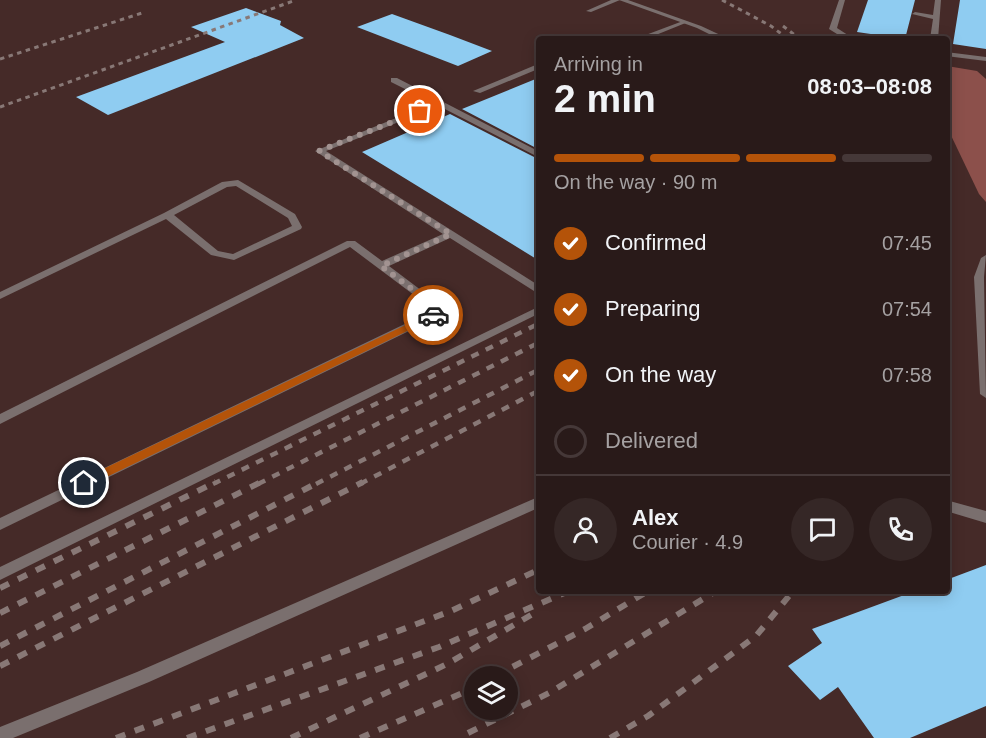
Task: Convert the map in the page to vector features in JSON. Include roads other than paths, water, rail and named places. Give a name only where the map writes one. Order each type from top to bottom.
[{"type":"street","points":[[589,0],[604,5]]},
{"type":"street","points":[[589,12],[617,0]]},
{"type":"street","points":[[622,0],[718,36]]},
{"type":"street","points":[[842,0],[833,29],[845,36]]},
{"type":"street","points":[[934,36],[938,0]]},
{"type":"street","points":[[915,14],[936,17]]},
{"type":"street","points":[[647,36],[685,22]]},
{"type":"street","points":[[950,54],[986,59]]},
{"type":"street","points":[[477,91],[536,67]]},
{"type":"street","points":[[394,80],[536,153]]},
{"type":"street","points":[[440,104],[319,151],[536,288]]},
{"type":"street","points":[[0,296],[225,184],[238,183],[292,216],[297,227],[234,257],[215,253],[166,215]]},
{"type":"street","points":[[381,266],[451,234]]},
{"type":"street","points":[[0,419],[351,243],[442,311],[0,524]]},
{"type":"street","points":[[986,258],[979,277],[986,394]]},
{"type":"street","points":[[0,574],[536,311]]},
{"type":"street","points":[[0,735],[154,672],[536,503]]},
{"type":"street","points":[[950,506],[986,517]]},
{"type":"railway","points":[[0,107],[296,0]]},
{"type":"railway","points":[[722,0],[771,26],[784,36]]},
{"type":"railway","points":[[0,59],[142,13]]},
{"type":"railway","points":[[783,26],[796,36]]},
{"type":"railway","points":[[213,484],[536,325]]},
{"type":"railway","points":[[258,484],[536,344]]},
{"type":"railway","points":[[316,484],[536,371]]},
{"type":"railway","points":[[360,484],[536,392]]},
{"type":"railway","points":[[0,588],[216,482]]},
{"type":"railway","points":[[0,613],[261,482]]},
{"type":"railway","points":[[0,646],[319,482]]},
{"type":"railway","points":[[0,666],[363,482]]},
{"type":"railway","points":[[116,738],[451,611],[536,571]]},
{"type":"railway","points":[[187,738],[439,647],[562,594]]},
{"type":"railway","points":[[514,666],[585,629],[643,594]]},
{"type":"railway","points":[[468,733],[549,693],[711,594]]},
{"type":"railway","points":[[610,738],[648,716],[756,636],[791,594]]},
{"type":"railway","points":[[291,738],[447,664],[531,615]]},
{"type":"railway","points":[[360,738],[464,692]]}]
